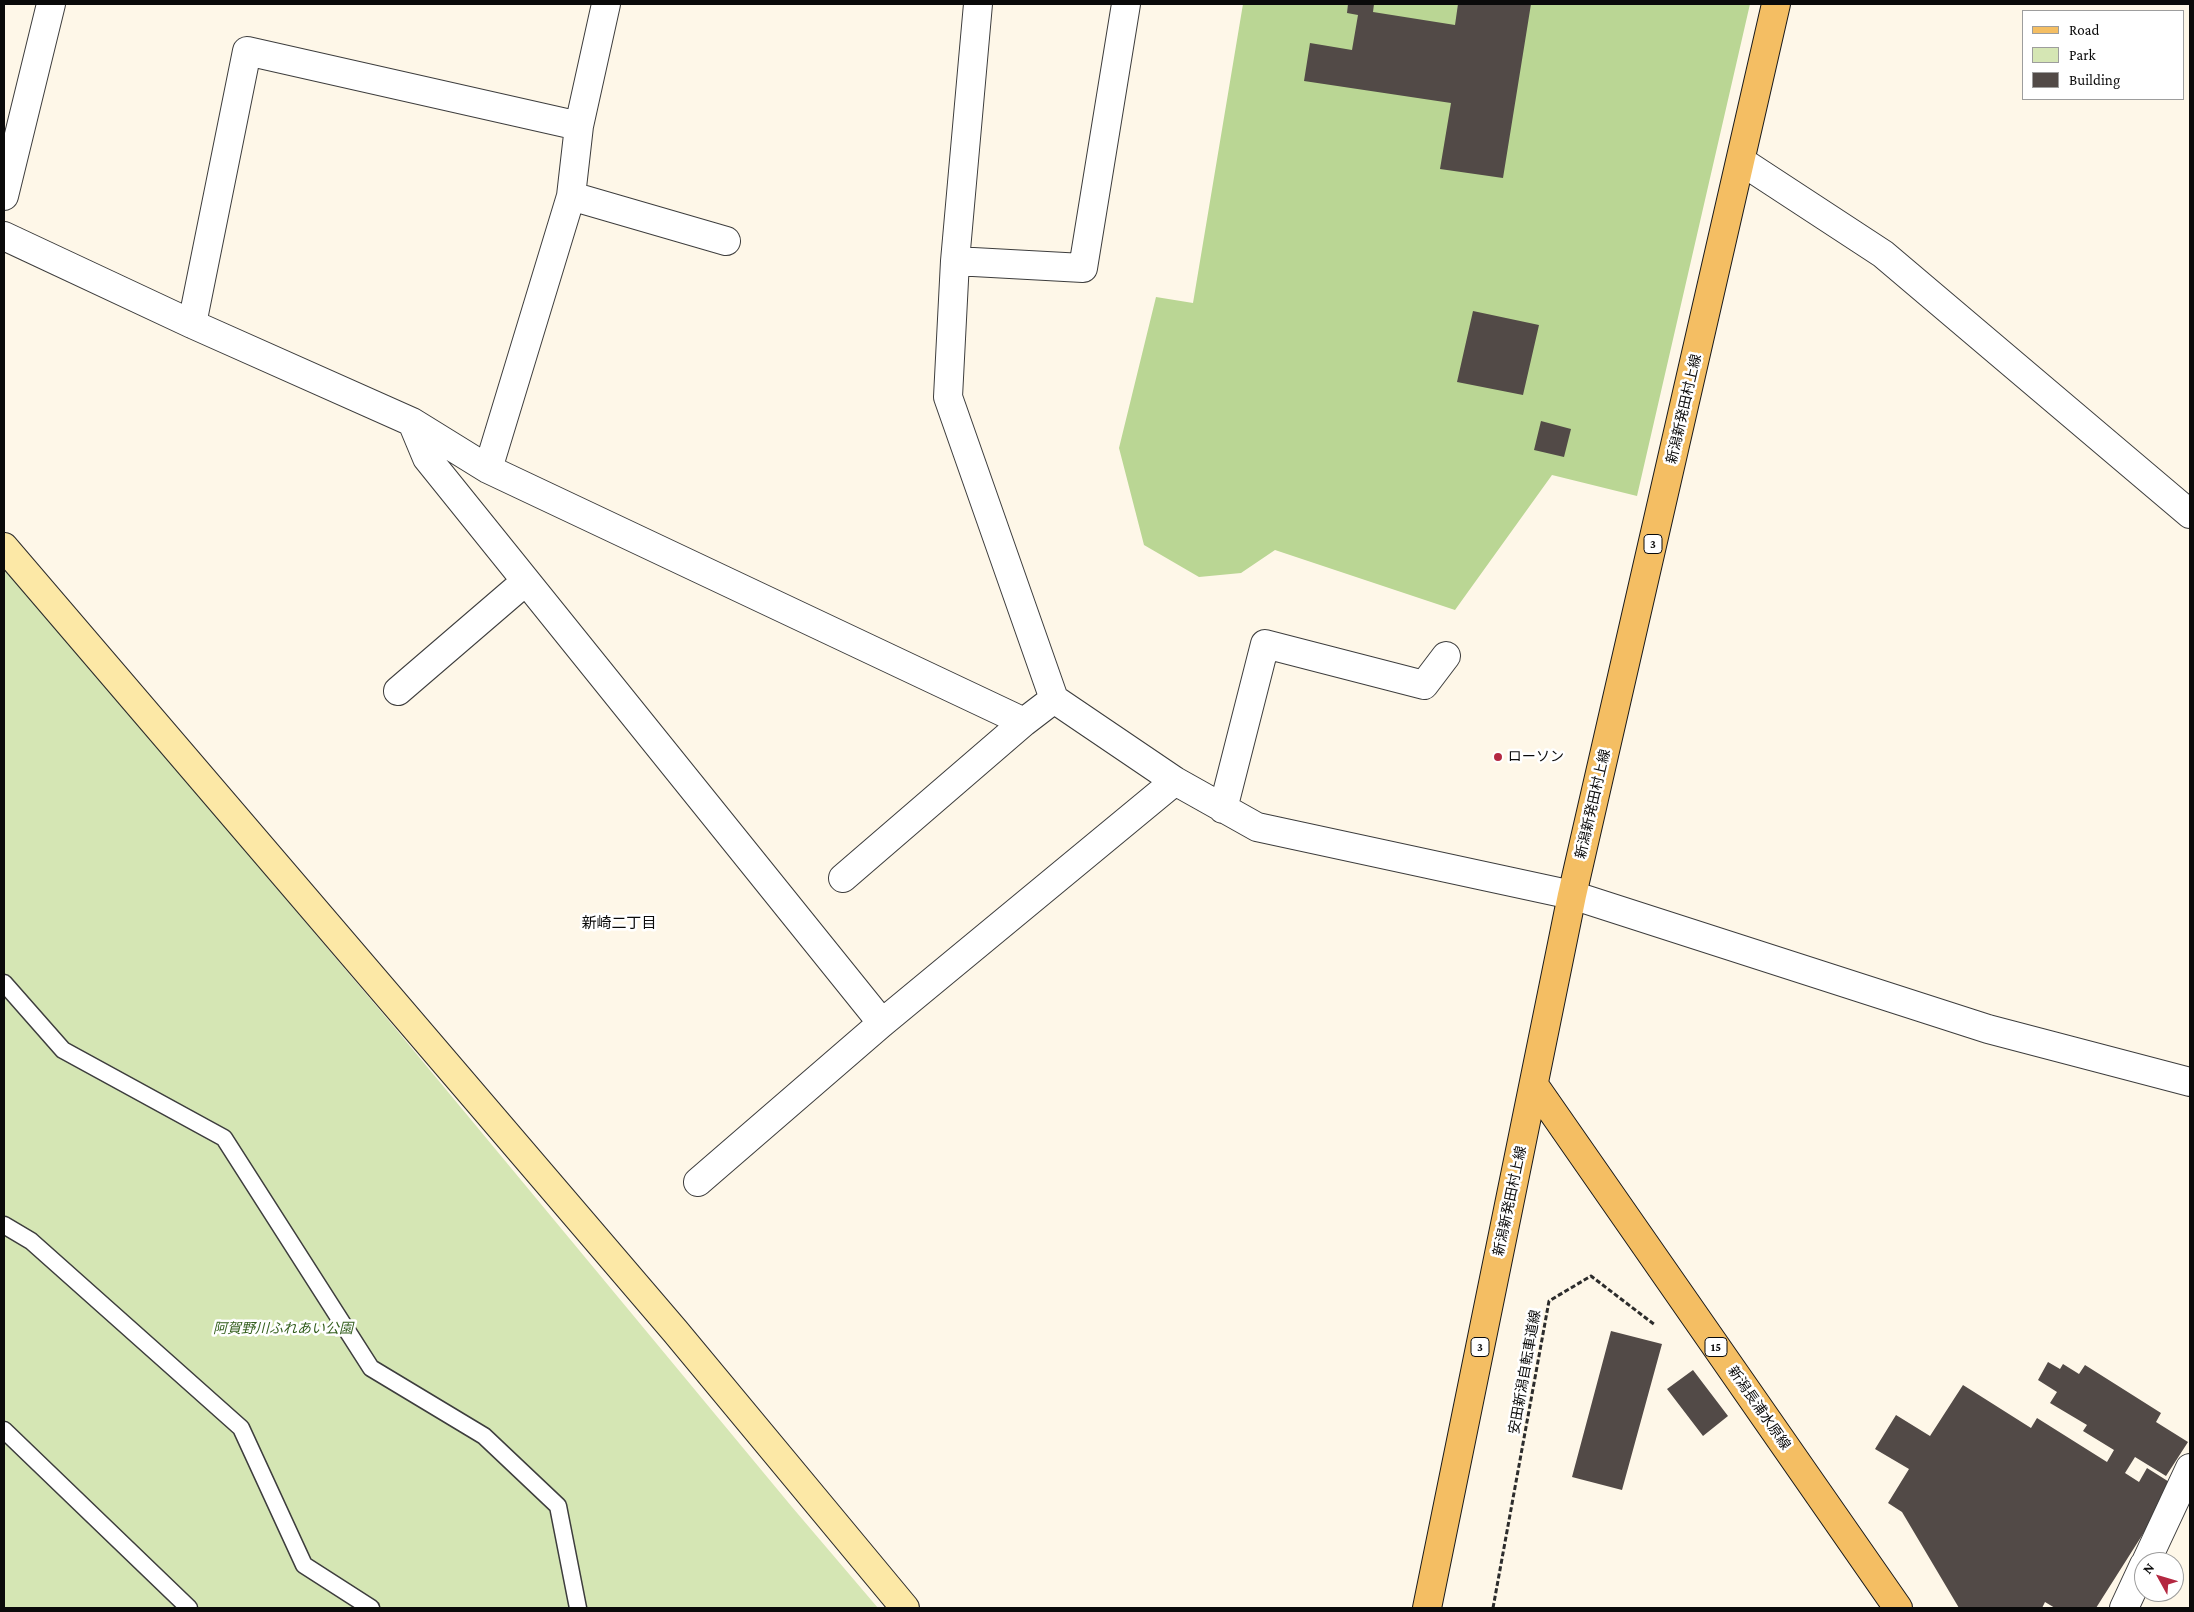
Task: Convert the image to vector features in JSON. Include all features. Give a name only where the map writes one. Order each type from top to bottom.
[{"type":"main road","name":"新潟新発田村上線","points":[[1427,1608],[1572,895],[1776,4]]},
{"type":"main road","name":"新潟長浦水原線","points":[[1534,1085],[1898,1608]]},
{"type":"street","points":[[4,196],[51,4]]},
{"type":"street","points":[[488,469],[571,196],[579,126],[606,4]]},
{"type":"street","points":[[978,4],[955,261],[948,397],[1054,699],[1175,781],[1257,827],[1572,895],[1988,1029],[2190,1082]]},
{"type":"street","points":[[955,261],[1083,268],[1126,4]]},
{"type":"street","points":[[192,324],[247,52],[579,126]]},
{"type":"street","points":[[1741,161],[1883,254],[2190,514]]},
{"type":"street","points":[[571,196],[726,240]]},
{"type":"street","points":[[4,236],[192,324],[412,422],[488,469],[1024,722]]},
{"type":"street","points":[[412,422],[427,458],[882,1023]]},
{"type":"street","points":[[4,546],[669,1324],[905,1608]]},
{"type":"street","points":[[398,691],[526,581]]},
{"type":"street","points":[[1222,809],[1265,644],[1424,685],[1446,656]]},
{"type":"street","points":[[843,878],[1024,722],[1054,699]]},
{"type":"street","points":[[698,1182],[882,1023],[1175,781]]},
{"type":"street","points":[[2151,1552],[2190,1468]]},
{"type":"street","points":[[2124,1608],[2134,1587]]},
{"type":"lane","points":[[4,983],[63,1050],[224,1138],[371,1368],[484,1436],[558,1506],[578,1608]]},
{"type":"lane","points":[[4,1225],[31,1241],[241,1428],[304,1565],[370,1608]]},
{"type":"lane","points":[[4,1430],[189,1608]]},
{"type":"path","name":"安田新潟自転車道線","points":[[1492,1608],[1550,1301],[1591,1276],[1661,1330]]},
{"type":"green space","points":[[1243,4],[1750,4],[1637,496],[1552,475],[1455,610],[1275,550],[1241,573],[1199,577],[1144,545],[1119,448],[1156,297],[1193,303]]},
{"type":"green space","name":"阿賀野川ふれあい公園","points":[[4,566],[395,1028],[878,1608],[4,1608]]},
{"type":"building","points":[[1348,4],[1374,4],[1373,12],[1455,25],[1458,4],[1531,4],[1503,178],[1440,169],[1451,103],[1304,81],[1310,43],[1352,50],[1358,15],[1347,13]]},
{"type":"building","points":[[1473,311],[1539,325],[1523,395],[1457,382]]},
{"type":"building","points":[[1541,421],[1571,429],[1564,457],[1534,450]]},
{"type":"building","points":[[1611,1331],[1662,1344],[1622,1490],[1572,1477]]},
{"type":"building","points":[[2048,1362],[2060,1369],[2063,1364],[2079,1374],[2085,1365],[2161,1413],[2156,1422],[2188,1442],[2166,1476],[2135,1457],[2125,1473],[2139,1482],[2147,1468],[2174,1485],[2096,1608],[2055,1608],[2045,1602],[2042,1608],[1959,1608],[1902,1512],[1888,1503],[1909,1469],[1875,1449],[1896,1415],[1930,1436],[1963,1385],[2031,1428],[2037,1418],[2107,1462],[2114,1450],[2083,1431],[2087,1425],[2050,1403],[2057,1392],[2038,1380]]},
{"type":"building","points":[[1693,1370],[1728,1416],[1703,1436],[1667,1389]]},
{"type":"place","name":"ローソン","points":[[1498,757]]},
{"type":"district","name":"新崎二丁目","points":[[619,923]]}]
